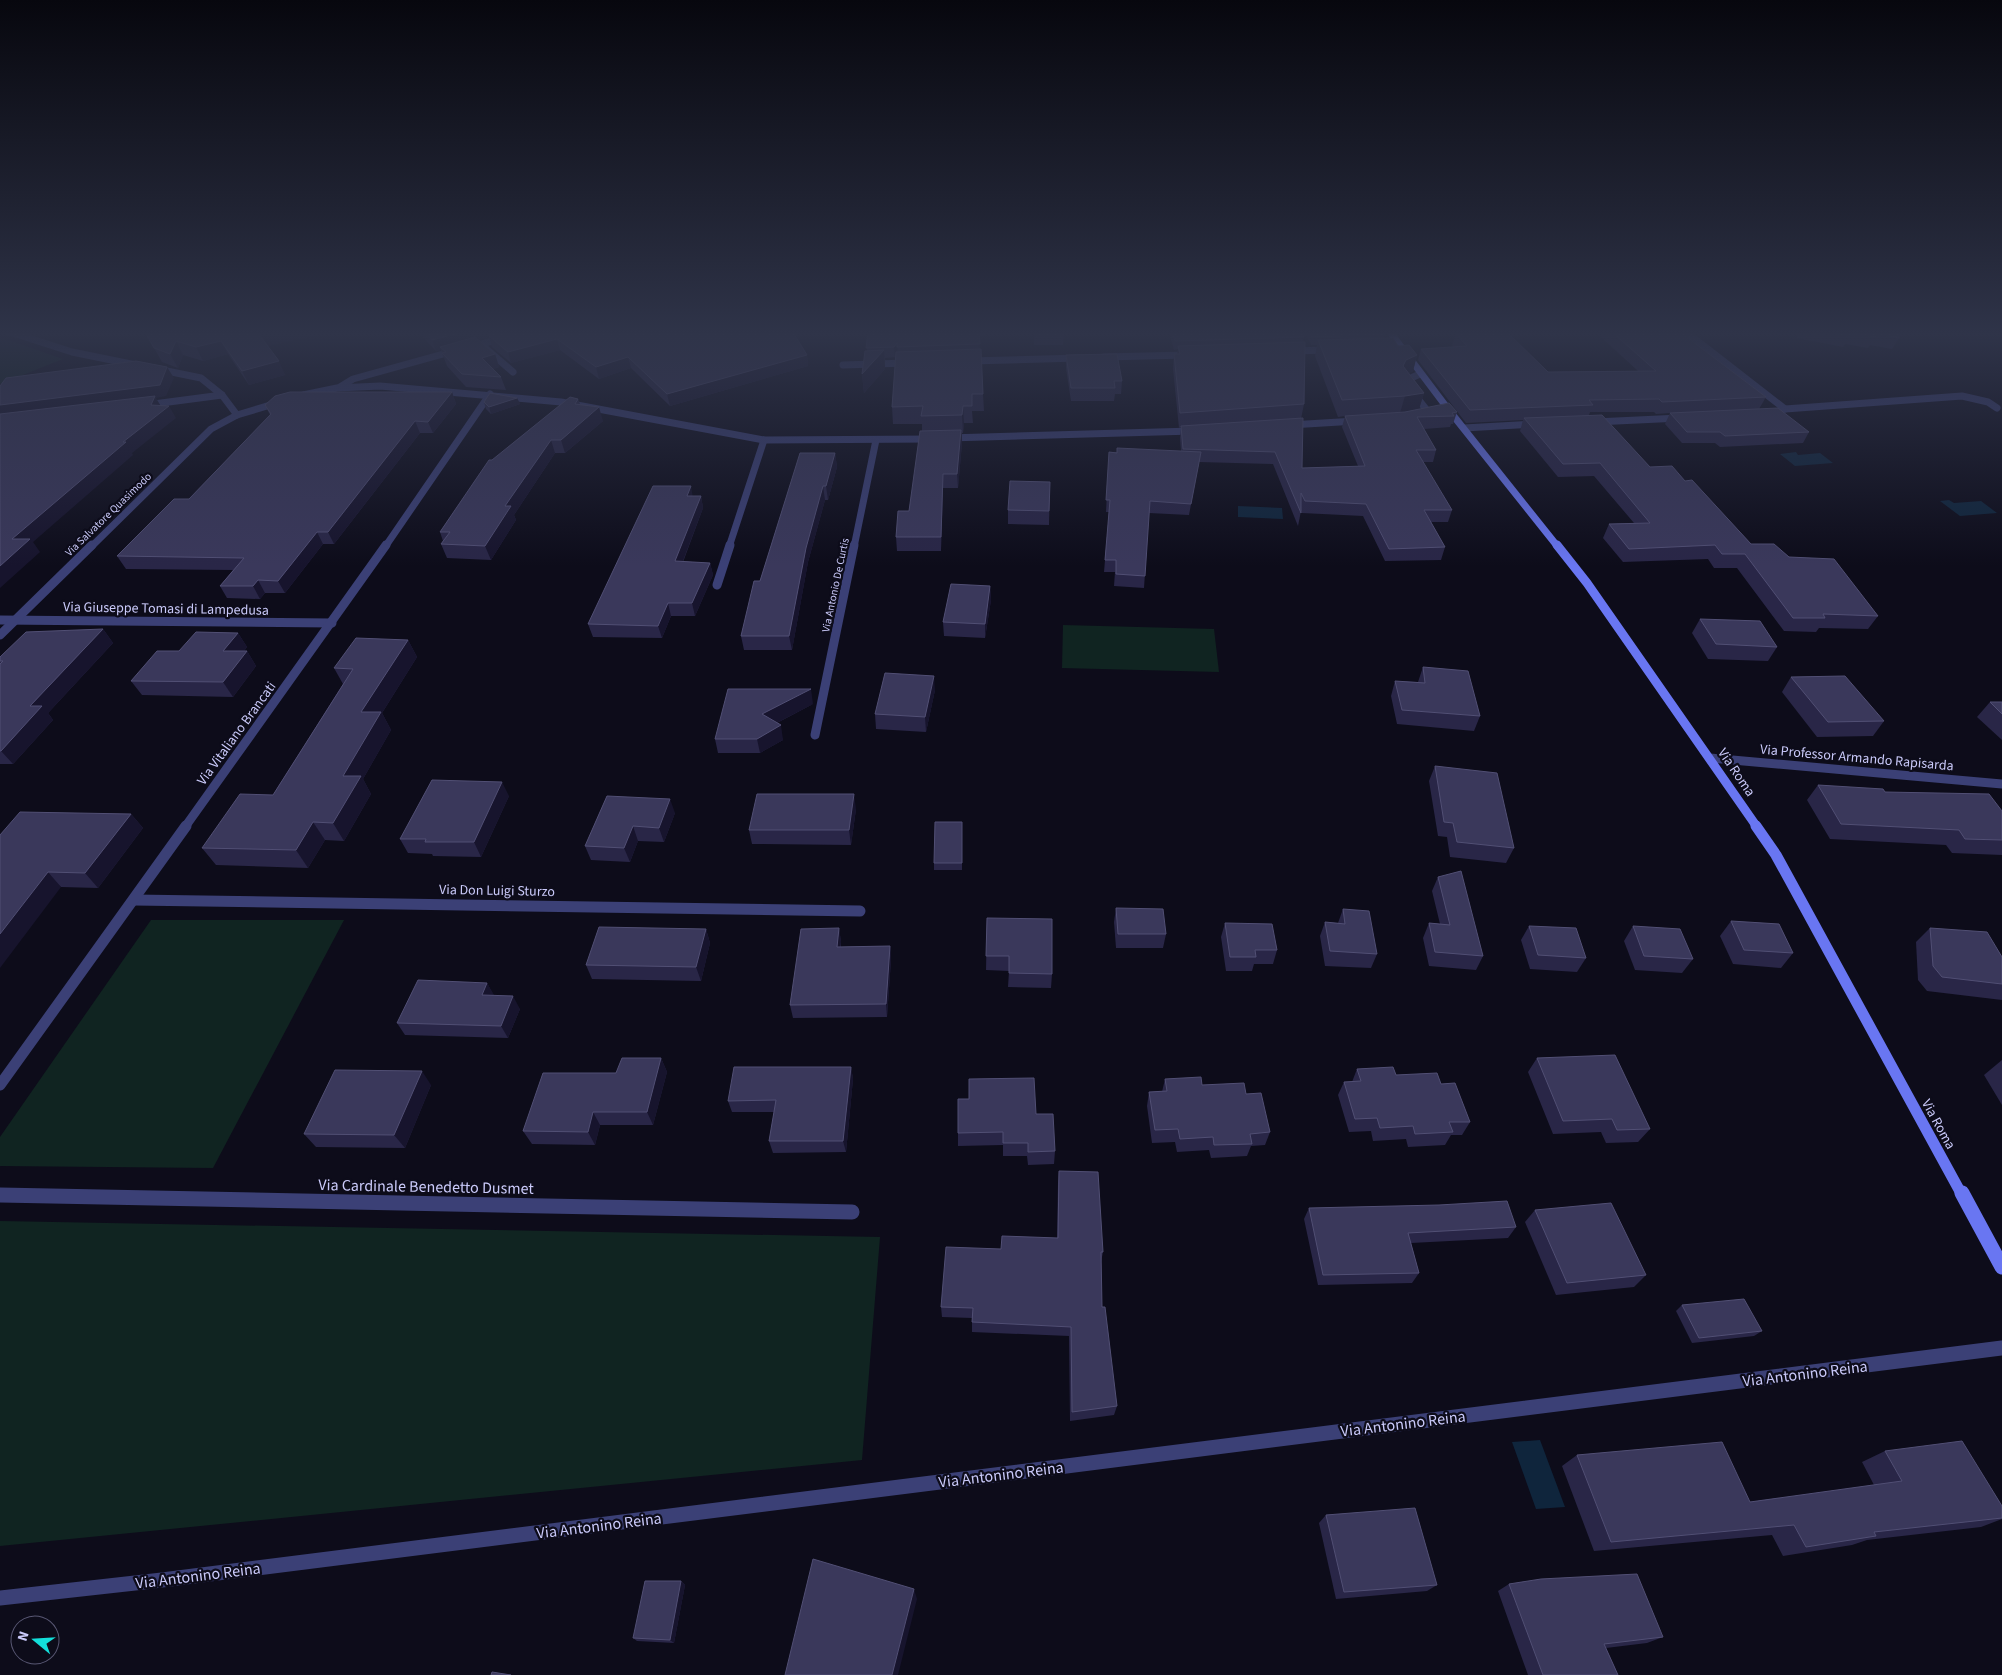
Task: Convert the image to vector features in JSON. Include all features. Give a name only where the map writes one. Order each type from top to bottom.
[{"type":"main road","name":"Via Roma","points":[[1438,411],[1464,428],[1575,567],[1776,855],[2002,1267]]},
{"type":"street","points":[[233,410],[237,415]]},
{"type":"street","name":"Via Salvatore Quasimodo","points":[[0,635],[211,429],[237,415],[253,410]]},
{"type":"street","name":"Via Vitaliano Brancati","points":[[0,1085],[332,623],[479,410]]},
{"type":"street","points":[[605,410],[764,440],[876,440],[1206,431]]},
{"type":"street","points":[[1763,414],[1773,414],[1782,410]]},
{"type":"street","points":[[1419,415],[1438,411]]},
{"type":"street","points":[[1584,422],[1683,418]]},
{"type":"street","points":[[1284,426],[1362,420]]},
{"type":"street","points":[[1464,428],[1544,424]]},
{"type":"street","points":[[717,585],[764,440]]},
{"type":"street","name":"Via Antonio De Curtis","points":[[815,734],[876,440]]},
{"type":"street","name":"Via Giuseppe Tomasi di Lampedusa","points":[[0,620],[332,623]]},
{"type":"street","name":"Via Professor Armando Rapisarda","points":[[1710,758],[2002,784]]},
{"type":"street","name":"Via Don Luigi Sturzo","points":[[134,900],[860,911]]},
{"type":"street","name":"Via Cardinale Benedetto Dusmet","points":[[0,1196],[852,1212]]},
{"type":"street","name":"Via Antonino Reina","points":[[0,1598],[162,1580],[2002,1348]]},
{"type":"green space","points":[[1063,625],[1214,629],[1219,672],[1062,668]]},
{"type":"green space","points":[[151,920],[344,920],[213,1168],[0,1166],[0,1137]]},
{"type":"green space","points":[[0,1221],[880,1237],[862,1460],[0,1546]]},
{"type":"water","points":[[1796,452],[1798,455],[1820,453],[1833,463],[1795,466],[1780,454]]},
{"type":"water","points":[[1949,500],[1954,503],[1981,501],[1997,513],[1960,516],[1940,501]]},
{"type":"water","points":[[1238,506],[1282,508],[1283,519],[1238,517]]},
{"type":"water","points":[[1540,1440],[1565,1507],[1536,1509],[1512,1442]]},
{"type":"building","points":[[33,410],[164,410],[123,442],[126,442],[12,539],[30,539],[0,566],[0,414]]},
{"type":"building","points":[[268,410],[437,410],[428,422],[415,421],[328,532],[317,532],[278,581],[258,580],[253,586],[220,586],[244,558],[117,556],[174,499],[189,499],[271,414]]},
{"type":"building","points":[[554,410],[595,410],[561,440],[551,440],[505,506],[511,506],[485,546],[441,544],[450,532],[440,532],[489,460],[492,460]]},
{"type":"building","points":[[922,410],[963,410],[962,415],[921,416]]},
{"type":"building","points":[[1180,410],[1219,410],[1180,413]]},
{"type":"building","points":[[1414,410],[1455,410],[1457,412],[1452,413],[1454,416],[1417,417],[1436,450],[1416,450],[1452,510],[1424,510],[1445,547],[1389,549],[1366,504],[1305,501],[1301,493],[1301,513],[1275,452],[1183,449],[1181,426],[1303,418],[1302,468],[1365,466],[1345,416]]},
{"type":"building","points":[[1781,410],[1809,432],[1725,436],[1720,432],[1687,432],[1670,413]]},
{"type":"building","points":[[1602,415],[1650,467],[1672,466],[1685,481],[1692,480],[1751,544],[1774,544],[1789,557],[1834,559],[1878,616],[1823,614],[1825,618],[1793,618],[1745,554],[1722,554],[1715,545],[1629,549],[1609,524],[1650,523],[1600,463],[1563,464],[1524,418]]},
{"type":"building","points":[[961,430],[957,474],[943,474],[941,537],[896,537],[898,511],[909,511],[920,431]]},
{"type":"building","points":[[1117,448],[1201,452],[1191,504],[1150,501],[1145,576],[1116,574],[1116,560],[1105,560],[1110,500],[1106,500],[1109,452],[1117,453]]},
{"type":"building","points":[[800,453],[835,453],[826,486],[823,486],[806,548],[789,636],[741,636],[754,581],[760,581]]},
{"type":"building","points":[[1010,481],[1050,482],[1049,511],[1008,510]]},
{"type":"building","points":[[653,486],[691,486],[687,496],[701,496],[675,561],[710,563],[692,603],[668,603],[658,626],[588,624]]},
{"type":"building","points":[[951,584],[990,586],[985,624],[943,622]]},
{"type":"building","points":[[1700,619],[1760,621],[1777,647],[1716,644]]},
{"type":"building","points":[[103,629],[30,706],[42,706],[0,751],[0,664],[3,661],[0,661],[0,657],[26,632]]},
{"type":"building","points":[[196,632],[238,633],[223,651],[247,651],[223,682],[131,681],[157,651],[179,651]]},
{"type":"building","points":[[356,638],[408,640],[361,712],[381,712],[343,776],[361,776],[333,823],[313,822],[296,850],[202,848],[240,794],[273,795],[353,669],[334,668]]},
{"type":"building","points":[[1423,667],[1468,671],[1480,716],[1402,710],[1395,681],[1425,683]]},
{"type":"building","points":[[885,673],[934,676],[925,717],[875,714]]},
{"type":"building","points":[[1845,676],[1884,721],[1828,722],[1791,677]]},
{"type":"building","points":[[728,689],[811,689],[762,714],[781,725],[757,739],[715,739]]},
{"type":"building","points":[[1990,702],[2002,702],[2002,714]]},
{"type":"building","points":[[1435,766],[1497,773],[1514,848],[1457,842],[1453,823],[1444,822]]},
{"type":"building","points":[[432,780],[502,782],[474,842],[425,842],[426,839],[400,839]]},
{"type":"building","points":[[1818,785],[1883,789],[1885,792],[1989,794],[2002,811],[2002,840],[1965,839],[1959,830],[1841,824]]},
{"type":"building","points":[[757,794],[854,794],[849,830],[749,830]]},
{"type":"building","points":[[607,796],[670,799],[659,828],[633,826],[624,848],[585,846]]},
{"type":"building","points":[[20,812],[131,814],[85,873],[48,872],[0,934],[0,835]]},
{"type":"building","points":[[935,822],[962,822],[962,863],[934,863]]},
{"type":"building","points":[[1461,871],[1483,956],[1435,952],[1429,923],[1450,925],[1438,877]]},
{"type":"building","points":[[1116,908],[1163,909],[1166,934],[1118,934]]},
{"type":"building","points":[[1343,909],[1369,911],[1377,954],[1330,951],[1325,922],[1345,924]]},
{"type":"building","points":[[987,918],[1052,919],[1052,974],[1009,973],[1009,956],[986,956]]},
{"type":"building","points":[[1731,921],[1779,924],[1793,953],[1744,950]]},
{"type":"building","points":[[1225,923],[1272,924],[1277,950],[1255,950],[1256,957],[1230,957]]},
{"type":"building","points":[[1529,926],[1576,928],[1586,958],[1538,955]]},
{"type":"building","points":[[1633,926],[1680,929],[1693,959],[1644,956]]},
{"type":"building","points":[[599,927],[706,929],[696,967],[586,965]]},
{"type":"building","points":[[839,928],[837,947],[890,946],[886,1004],[790,1005],[801,929]]},
{"type":"building","points":[[1930,928],[1987,932],[2002,957],[2002,984],[1942,977],[1933,966]]},
{"type":"building","points":[[418,980],[487,983],[482,995],[513,996],[501,1026],[397,1023]]},
{"type":"building","points":[[1615,1055],[1650,1129],[1617,1130],[1612,1119],[1563,1121],[1537,1058]]},
{"type":"building","points":[[622,1058],[661,1058],[647,1112],[593,1112],[588,1132],[523,1131],[543,1073],[616,1073]]},
{"type":"building","points":[[734,1067],[851,1067],[843,1141],[769,1141],[776,1100],[728,1101]]},
{"type":"building","points":[[1393,1067],[1396,1075],[1437,1073],[1441,1084],[1455,1083],[1470,1122],[1449,1122],[1453,1132],[1415,1134],[1413,1126],[1380,1128],[1377,1118],[1355,1119],[1344,1082],[1361,1081],[1357,1069]]},
{"type":"building","points":[[335,1070],[422,1071],[394,1135],[304,1134]]},
{"type":"building","points":[[1201,1077],[1202,1085],[1244,1083],[1246,1094],[1261,1093],[1270,1132],[1250,1134],[1252,1144],[1214,1145],[1213,1137],[1180,1139],[1178,1129],[1155,1130],[1149,1092],[1167,1091],[1165,1079]]},
{"type":"building","points":[[1034,1078],[1036,1114],[1053,1114],[1055,1151],[1028,1152],[1028,1143],[1003,1143],[1003,1132],[958,1133],[958,1099],[969,1099],[969,1079]]},
{"type":"building","points":[[1059,1171],[1098,1172],[1103,1252],[1101,1252],[1102,1307],[1105,1307],[1117,1406],[1072,1412],[1071,1327],[972,1322],[973,1308],[941,1307],[946,1247],[1001,1249],[1002,1236],[1058,1238]]},
{"type":"building","points":[[1507,1201],[1516,1227],[1408,1233],[1419,1273],[1323,1275],[1309,1208],[1439,1205]]},
{"type":"building","points":[[1611,1203],[1646,1275],[1567,1283],[1535,1210]]},
{"type":"building","points":[[1744,1299],[1762,1331],[1699,1338],[1682,1305]]},
{"type":"building","points":[[1962,1441],[2002,1506],[2002,1518],[1874,1532],[1876,1536],[1806,1547],[1794,1525],[1611,1542],[1577,1455],[1722,1442],[1750,1502],[1902,1481],[1885,1451]]},
{"type":"building","points":[[1415,1508],[1437,1585],[1344,1592],[1326,1515]]},
{"type":"building","points":[[813,1559],[914,1589],[892,1675],[785,1675]]},
{"type":"building","points":[[1637,1574],[1663,1637],[1604,1644],[1618,1675],[1543,1675],[1509,1584],[1541,1579]]},
{"type":"building","points":[[645,1581],[681,1581],[670,1640],[633,1638]]},
{"type":"building","points":[[492,1672],[511,1675],[491,1675]]}]
